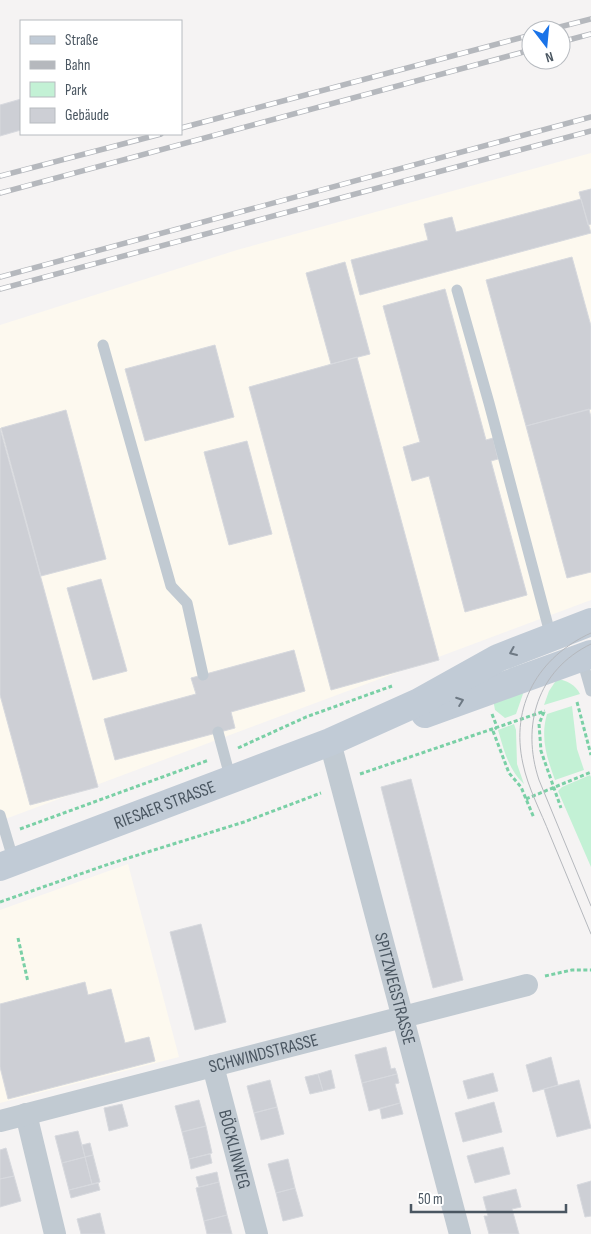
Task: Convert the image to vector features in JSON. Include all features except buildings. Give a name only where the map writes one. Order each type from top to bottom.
[{"type":"main road","name":"RIESAER STRASSE","points":[[330,742],[419,702],[498,658],[551,637],[587,644]]},
{"type":"main road","name":"RIESAER STRASSE","points":[[7,865],[228,767],[383,729],[587,644]]},
{"type":"street","name":"SPITZWEGSTRASSE","points":[[330,742],[343,785],[460,1234]]},
{"type":"street","name":"SCHWINDSTRASSE","points":[[0,1121],[527,985]]},
{"type":"street","name":"BÖCKLINWEG","points":[[213,1066],[257,1234]]},
{"type":"street","points":[[26,1114],[55,1234]]},
{"type":"lane","points":[[457,290],[551,637]]},
{"type":"lane","points":[[103,345],[171,586],[187,603],[203,675]]},
{"type":"lane","points":[[587,644],[591,690]]},
{"type":"lane","points":[[218,732],[228,767]]},
{"type":"lane","points":[[0,815],[5,834],[7,865]]},
{"type":"path","points":[[5,834],[228,767],[306,717],[399,683]]},
{"type":"path","points":[[577,702],[591,755]]},
{"type":"path","points":[[489,706],[496,727],[493,731],[509,773],[521,787],[534,818]]},
{"type":"path","points":[[0,902],[108,864],[244,822],[343,785],[354,776],[545,712],[539,724],[541,750],[561,808]]},
{"type":"path","points":[[526,799],[591,772]]},
{"type":"path","points":[[18,938],[28,982]]},
{"type":"path","points":[[527,985],[538,978],[572,970],[591,970]]},
{"type":"shaded area","points":[[591,153],[591,600],[0,821],[0,325],[237,250]]},
{"type":"shaded area","points":[[128,864],[179,1057],[0,1103],[0,910]]},
{"type":"green space","points":[[557,679],[564,680],[576,688],[580,694],[544,705],[549,691]]},
{"type":"green space","points":[[524,691],[516,714],[505,718],[495,710],[493,699]]},
{"type":"green space","points":[[572,706],[577,749],[584,770],[555,780],[544,740],[547,714]]},
{"type":"green space","points":[[514,724],[516,730],[517,764],[524,784],[510,766],[498,730]]},
{"type":"green space","points":[[590,775],[591,867],[558,791],[562,787]]},
{"type":"tram line","points":[[591,633],[572,643],[556,655],[532,686],[525,703],[521,722],[520,743],[525,773],[531,791],[591,934]]},
{"type":"tram line","points":[[591,644],[573,655],[546,684],[538,701],[533,720],[532,740],[539,780],[591,906]]},
{"type":"railway","points":[[571,24],[591,19]]},
{"type":"railway","points":[[571,39],[591,34]]},
{"type":"railway","points":[[182,128],[521,38]]},
{"type":"railway","points":[[0,193],[521,53]]},
{"type":"railway","points":[[0,277],[591,117]]},
{"type":"railway","points":[[0,289],[591,131]]},
{"type":"railway","points":[[0,176],[157,135]]}]
